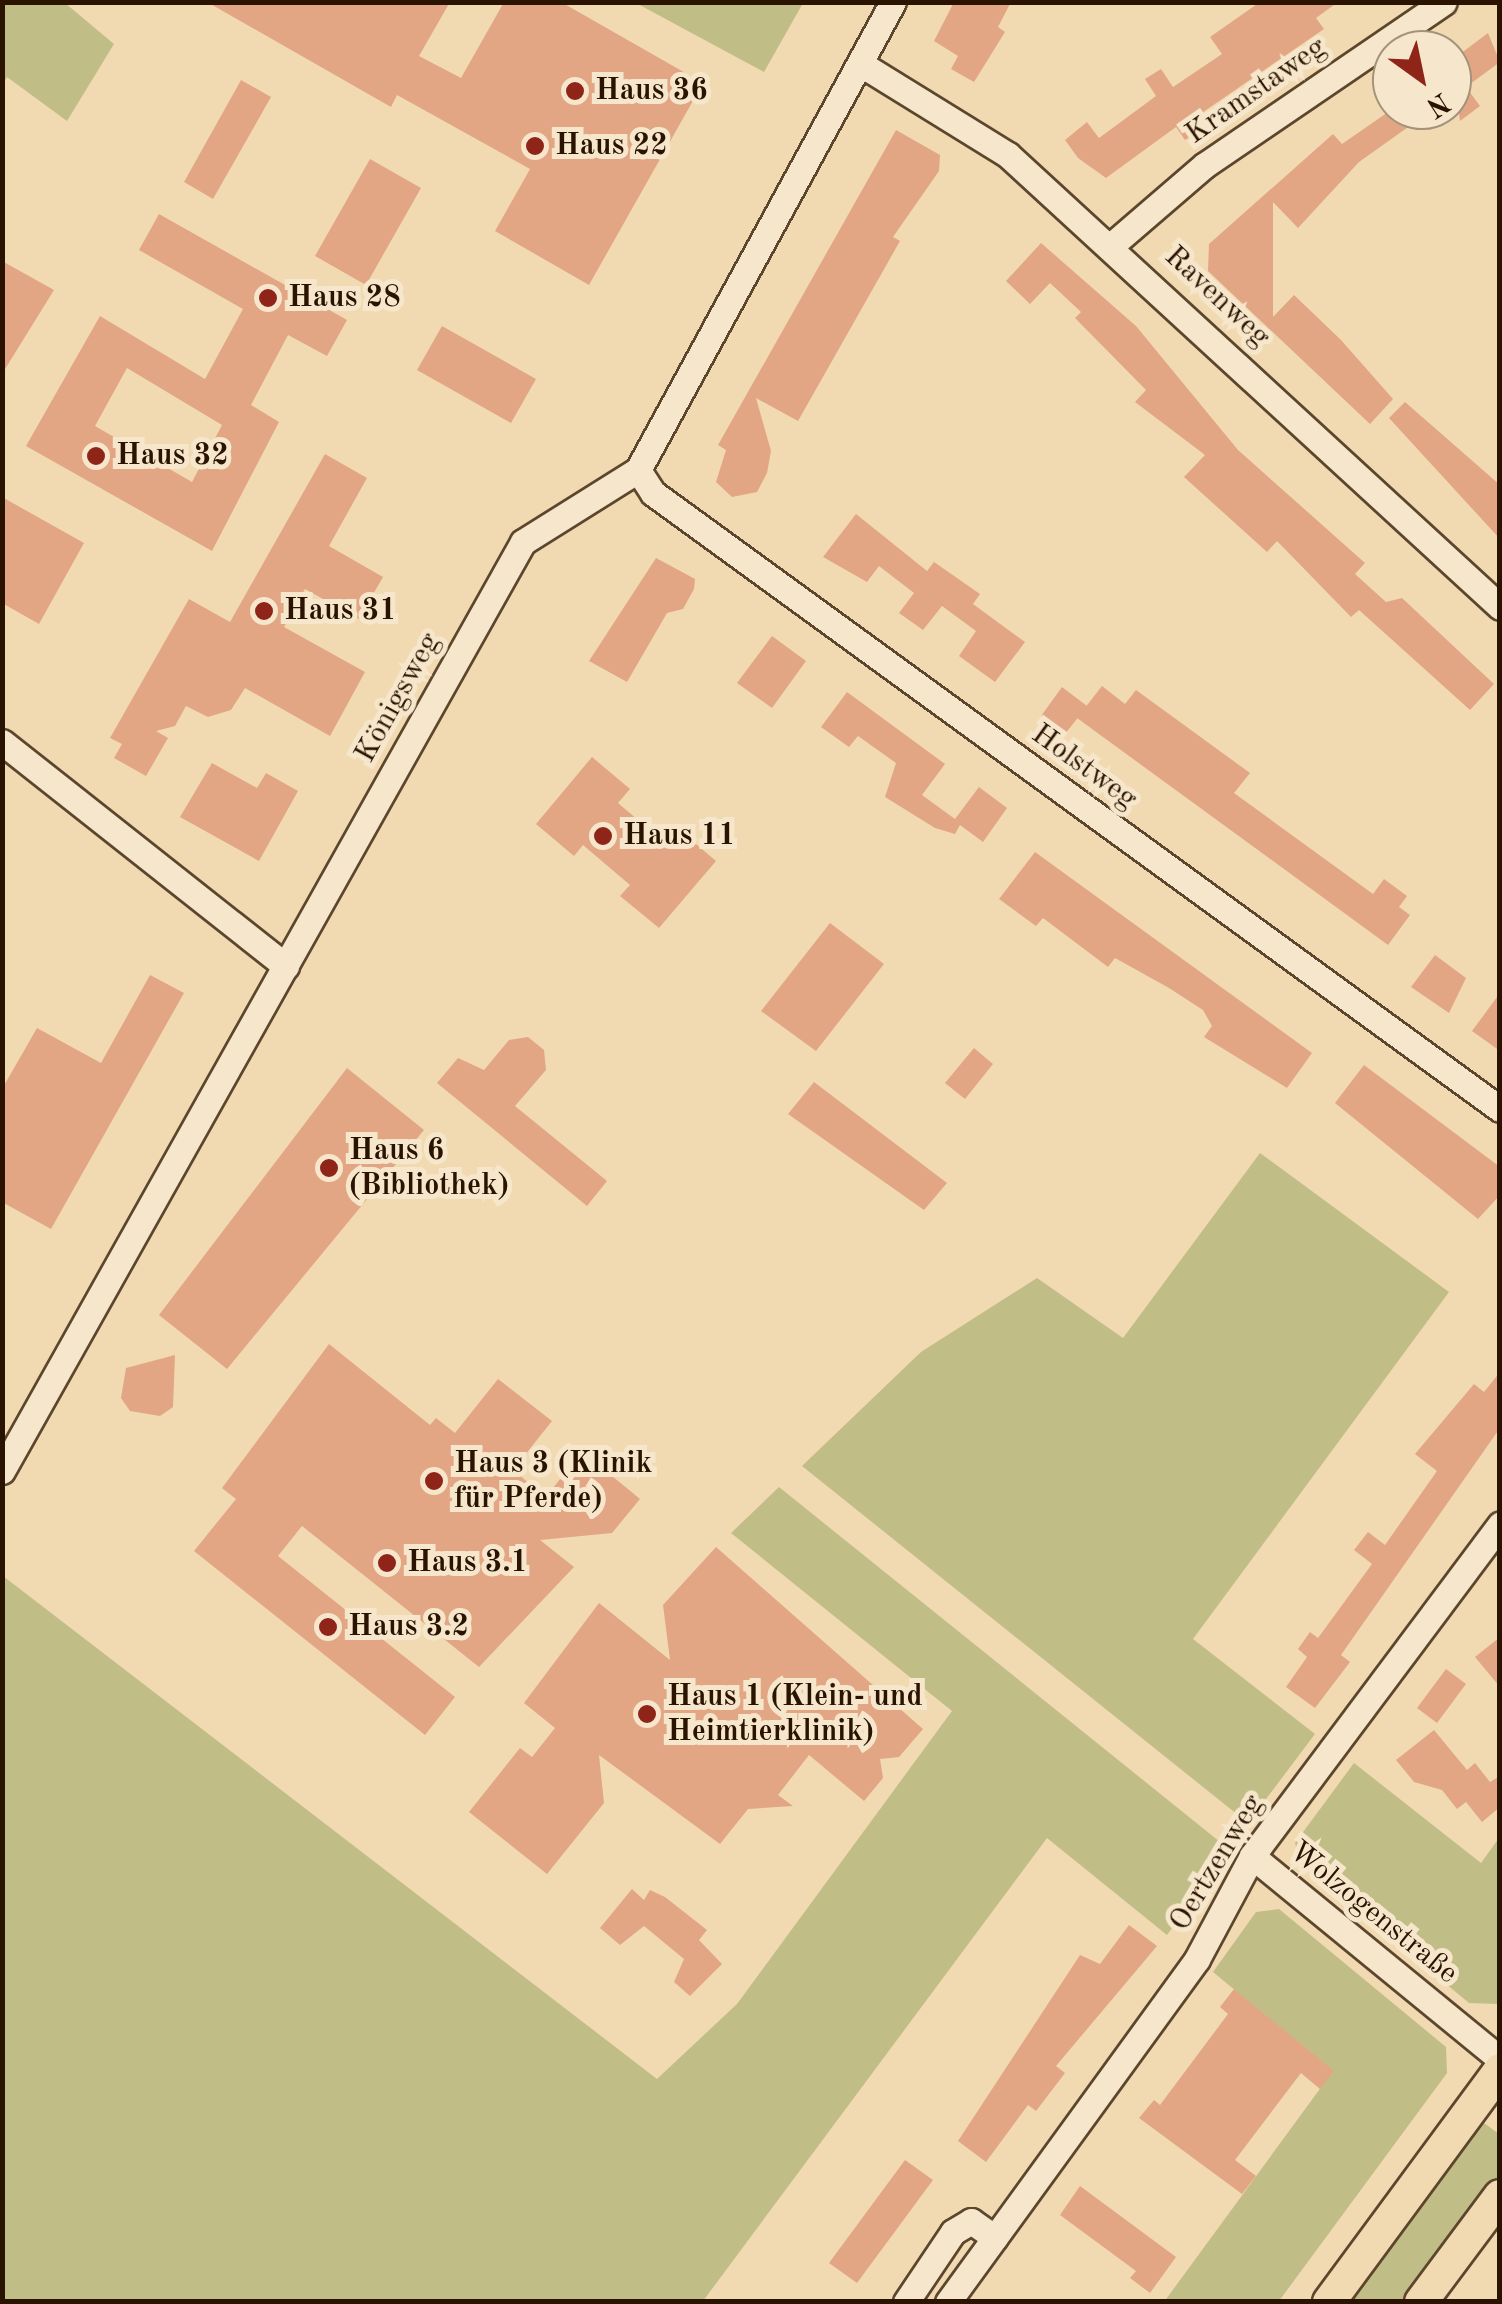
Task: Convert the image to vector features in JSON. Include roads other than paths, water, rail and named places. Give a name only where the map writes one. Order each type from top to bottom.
[{"type":"main road","points":[[1329,2302],[1500,2070]]},
{"type":"main road","points":[[1422,2302],[1500,2196]]},
{"type":"street","name":"Königsweg","points":[[2,1471],[523,542],[638,470],[864,66],[894,2]]},
{"type":"street","name":"Kramstaweg","points":[[1113,244],[1205,164],[1444,2]]},
{"type":"street","name":"Ravenweg","points":[[864,66],[1008,154],[1113,244],[1500,607]]},
{"type":"street","name":"Holstweg","points":[[638,470],[653,494],[1500,1109]]},
{"type":"street","points":[[2,742],[286,966]]},
{"type":"street","name":"Oertzenweg","points":[[948,2302],[1197,1959],[1252,1856],[1500,1524]]},
{"type":"street","name":"Wolzogenstraße","points":[[1252,1856],[1500,2059]]},
{"type":"street","points":[[906,2302],[953,2232],[971,2221],[994,2238]]},
{"type":"place","name":"Haus 36","points":[[575,91]]},
{"type":"place","name":"Haus 22","points":[[535,146]]},
{"type":"place","name":"Haus 28","points":[[268,298]]},
{"type":"place","name":"Haus 32","points":[[96,456]]},
{"type":"place","name":"Haus 31","points":[[264,611]]},
{"type":"place","name":"Haus 11","points":[[603,836]]},
{"type":"place","name":"Haus 6 (Bibliothek)","points":[[329,1168]]},
{"type":"place","name":"Haus 3 (Klinik für Pferde)","points":[[434,1481]]},
{"type":"place","name":"Haus 3.1","points":[[387,1563]]},
{"type":"place","name":"Haus 3.2","points":[[328,1627]]},
{"type":"place","name":"Haus 1 (Klein- und Heimtierklinik)","points":[[647,1714]]}]
